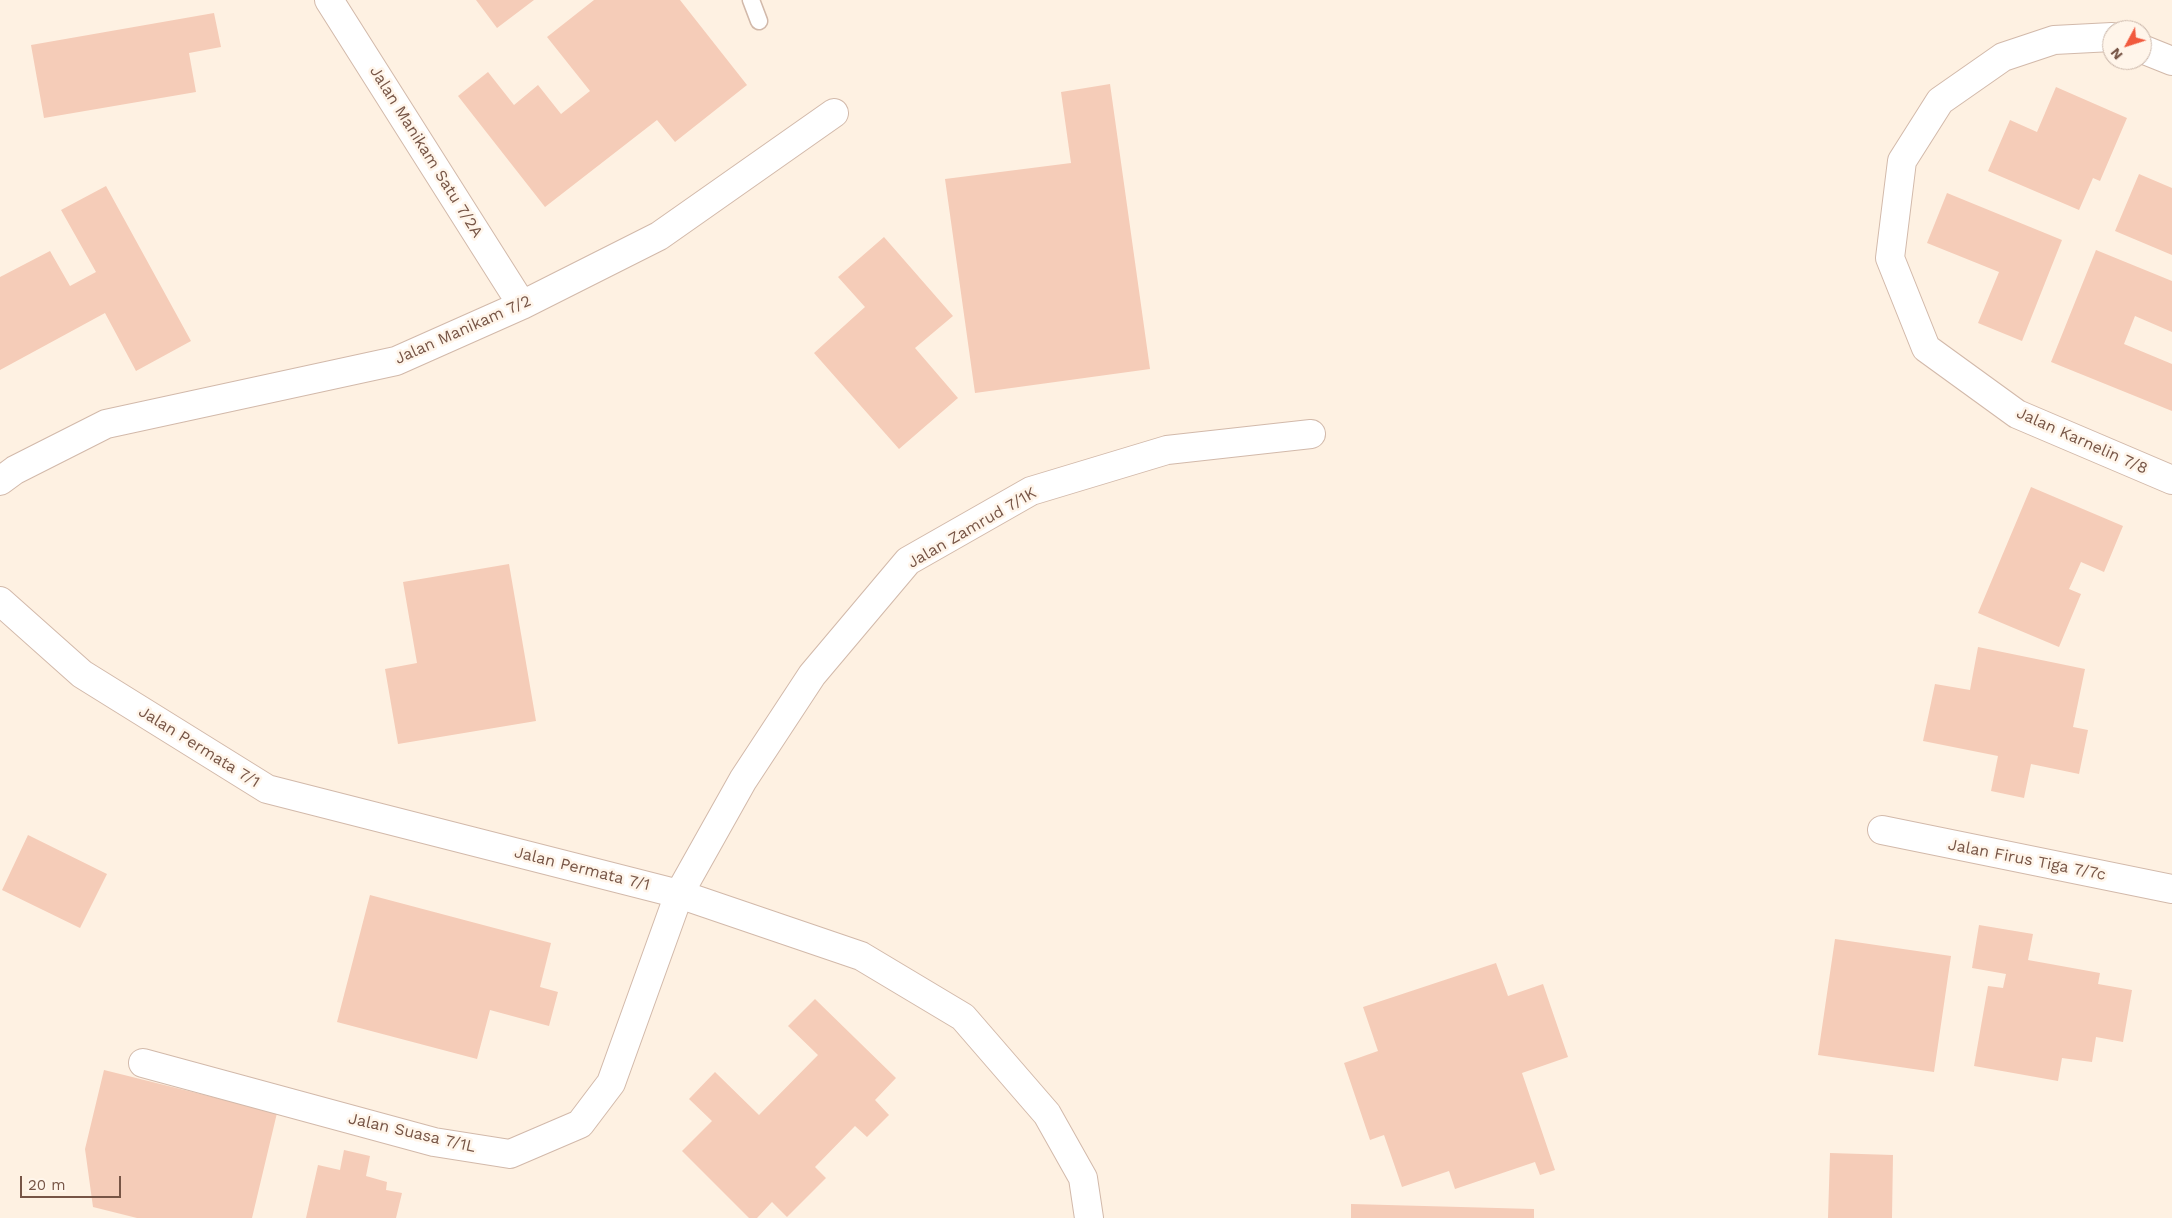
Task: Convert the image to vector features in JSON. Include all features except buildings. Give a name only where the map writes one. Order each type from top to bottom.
[{"type":"street","name":"Jalan Manikam Satu 7/2A","points":[[329,0],[522,305]]},
{"type":"street","name":"Jalan Karnelin 7/8","points":[[2102,38],[2054,40],[2004,57],[1940,101],[1902,161],[1890,258],[1926,348],[2017,414],[2172,480]]},
{"type":"street","points":[[2152,53],[2172,61]]},
{"type":"street","name":"Jalan Manikam 7/2","points":[[0,481],[15,470],[106,424],[396,360],[522,305],[659,236],[834,113]]},
{"type":"street","name":"Jalan Zamrud 7/1K","points":[[679,894],[743,780],[812,675],[908,561],[1031,491],[1167,450],[1311,434]]},
{"type":"street","name":"Jalan Permata 7/1","points":[[0,601],[82,674],[267,789],[679,894],[861,956],[963,1017],[1047,1114],[1083,1178],[1089,1218]]},
{"type":"street","name":"Jalan Firus Tiga 7/7c","points":[[1882,830],[2172,889]]},
{"type":"street","name":"Jalan Suasa 7/1L","points":[[143,1062],[434,1142],[510,1154],[580,1124],[611,1083],[679,894]]},
{"type":"lane","points":[[751,0],[759,21]]}]
